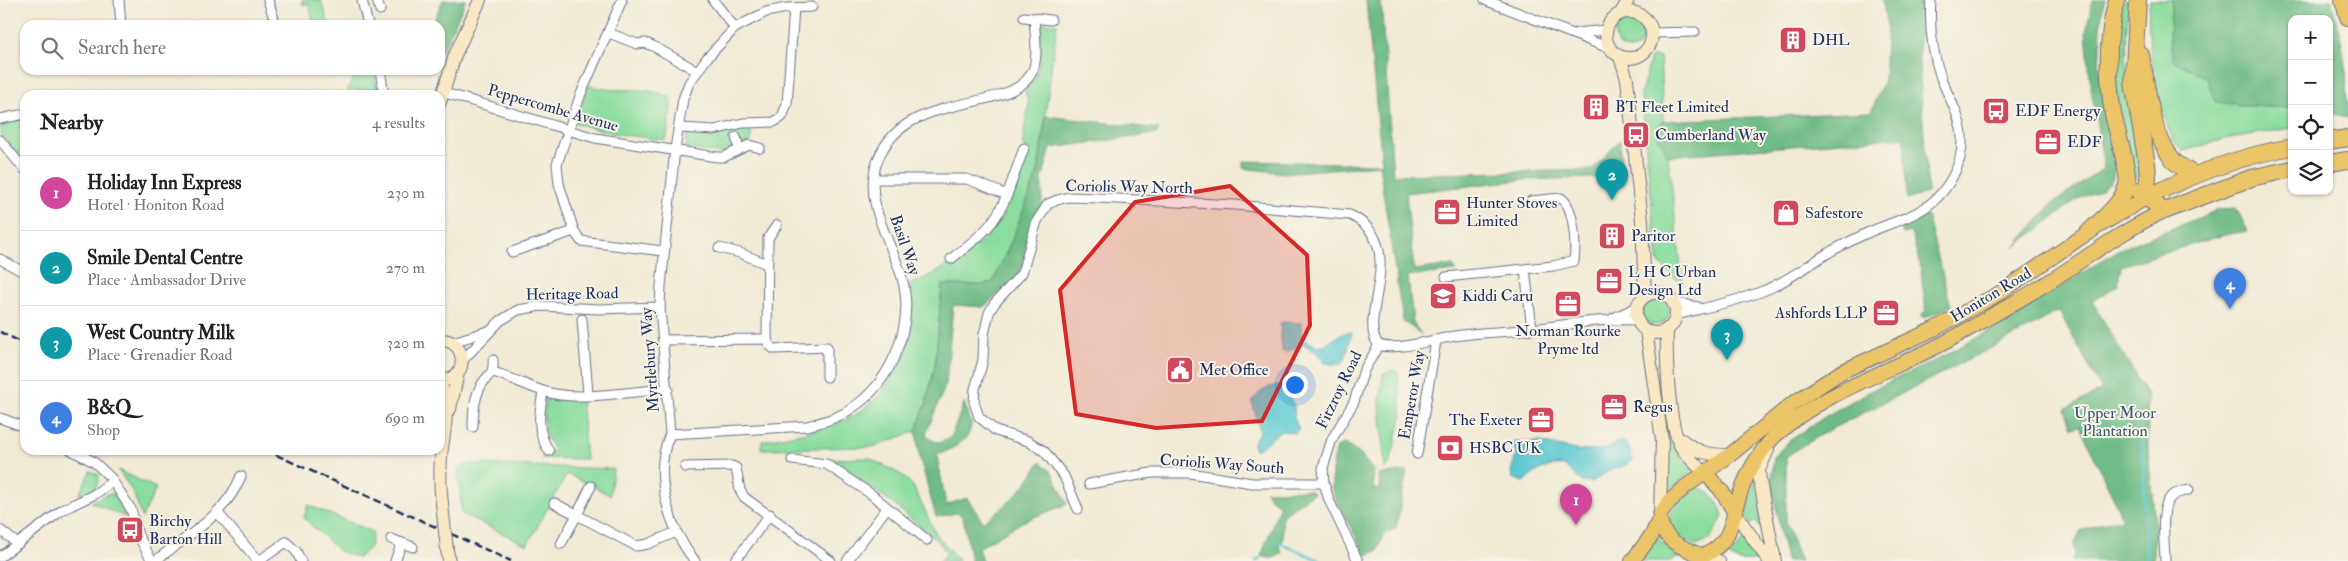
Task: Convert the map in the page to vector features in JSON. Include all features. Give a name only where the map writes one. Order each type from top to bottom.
[{"type":"highway","points":[[2089,232],[2123,196],[2128,183],[2113,114],[2109,79],[2110,28],[2117,0]]},
{"type":"highway","points":[[2138,0],[2134,83],[2147,164],[2146,198]]},
{"type":"highway","points":[[2343,0],[2348,17]]},
{"type":"highway","points":[[2136,28],[2155,125],[2161,143],[2175,162],[2193,174]]},
{"type":"highway","points":[[2333,140],[2348,138]]},
{"type":"highway","name":"Honiton Road","points":[[2146,198],[2193,174],[2238,158],[2288,148]]},
{"type":"highway","points":[[2333,162],[2348,160]]},
{"type":"highway","name":"Honiton Road","points":[[2164,211],[2251,178],[2288,170]]},
{"type":"highway","points":[[2128,183],[2164,211]]},
{"type":"main road","points":[[443,90],[455,55],[480,0]]},
{"type":"main road","points":[[1628,0],[1621,13],[1610,21],[1606,30],[1609,48],[1620,57],[1627,79],[1645,271],[1651,294]]},
{"type":"main road","points":[[1637,0],[1641,15]]},
{"type":"main road","points":[[1621,13],[1635,12],[1641,15],[1647,20],[1652,32],[1648,49],[1637,57],[1627,79]]},
{"type":"main road","points":[[1620,57],[1637,57]]},
{"type":"main road","points":[[2144,221],[2146,198]]},
{"type":"main road","name":"Honiton Road","points":[[1705,473],[1792,404],[1841,372],[1930,331],[1998,294],[2089,232],[2146,198]]},
{"type":"main road","name":"Honiton Road","points":[[1735,513],[1740,495],[1759,452],[1778,433],[1815,406],[1950,340],[2144,221],[2164,211]]},
{"type":"main road","points":[[1651,294],[1666,296],[1672,302],[1676,315],[1667,329],[1671,403],[1681,447],[1721,490],[1769,561]]},
{"type":"main road","points":[[1651,294],[1637,307],[1642,325],[1662,440],[1660,516],[1665,534],[1671,541],[1699,557],[1719,561]]},
{"type":"main road","points":[[1642,325],[1657,332],[1667,329]]},
{"type":"main road","points":[[445,341],[453,342],[460,350],[463,360],[458,373],[456,390],[446,418]]},
{"type":"main road","points":[[445,380],[458,373]]},
{"type":"main road","points":[[445,394],[445,426]]},
{"type":"main road","points":[[1775,561],[1759,470],[1763,458],[1778,433]]},
{"type":"main road","points":[[1677,435],[1692,448],[1704,454],[1730,455]]},
{"type":"main road","points":[[441,455],[442,504],[448,556]]},
{"type":"main road","points":[[1632,561],[1652,535],[1660,516],[1676,495],[1705,473]]},
{"type":"main road","points":[[1699,557],[1714,550],[1732,528],[1735,513]]},
{"type":"street","points":[[119,0],[121,20]]},
{"type":"street","points":[[268,0],[274,20]]},
{"type":"street","points":[[362,0],[367,20]]},
{"type":"street","points":[[377,0],[380,10]]},
{"type":"street","points":[[622,0],[580,96],[568,130],[557,173],[574,231],[583,243],[663,251]]},
{"type":"street","points":[[713,0],[735,28]]},
{"type":"street","points":[[1485,0],[1609,48]]},
{"type":"street","points":[[1676,315],[1764,291],[1830,252],[1873,230],[1918,212],[1931,204],[1950,182],[1958,162],[1962,142],[1956,112],[1941,77],[1934,53],[1930,24],[1931,0]]},
{"type":"street","points":[[675,149],[680,128],[683,100],[697,71],[735,28],[766,12],[812,7]]},
{"type":"street","points":[[680,128],[714,130],[743,123],[774,122],[782,117],[787,104],[794,8]]},
{"type":"street","points":[[1024,17],[1052,20]]},
{"type":"street","name":"Basil Way","points":[[670,434],[807,426],[825,421],[851,409],[865,399],[880,382],[891,364],[900,340],[904,303],[903,280],[874,203],[874,179],[879,156],[893,135],[906,124],[930,112],[1011,90],[1027,78],[1035,66],[1034,18]]},
{"type":"street","points":[[1574,34],[1606,30]]},
{"type":"street","points":[[609,32],[637,44],[645,43],[653,46],[697,71]]},
{"type":"street","points":[[1652,32],[1694,32]]},
{"type":"street","points":[[381,75],[383,90]]},
{"type":"street","name":"Peppercombe Avenue","points":[[445,98],[613,142],[675,149],[717,157],[724,157],[748,145],[760,148]]},
{"type":"street","points":[[0,119],[20,115]]},
{"type":"street","points":[[736,136],[740,149]]},
{"type":"street","points":[[0,140],[20,164]]},
{"type":"street","points":[[951,259],[985,232],[993,222],[1007,195],[1024,148]]},
{"type":"street","name":"Myrtlebury Way","points":[[675,149],[663,251],[660,307],[668,389],[670,434],[664,450],[663,471],[665,494],[676,532],[695,561]]},
{"type":"street","points":[[874,179],[966,179],[1007,195]]},
{"type":"street","name":"Coriolis Way North","points":[[1078,509],[1064,476],[1050,457],[1037,446],[987,426],[978,417],[974,402],[989,313],[994,304],[1022,273],[1037,221],[1048,204],[1069,197],[1098,198],[1235,205],[1350,215],[1359,219],[1367,228],[1378,252],[1380,270],[1372,335],[1379,345]]},
{"type":"street","points":[[1446,277],[1569,264],[1574,261],[1575,254],[1570,211],[1566,201],[1561,198],[1531,201]]},
{"type":"street","points":[[777,225],[768,238],[767,339],[769,345],[774,349],[827,348],[827,378]]},
{"type":"street","points":[[512,252],[574,231]]},
{"type":"street","points":[[719,248],[740,253],[767,264]]},
{"type":"street","points":[[0,259],[20,270]]},
{"type":"street","points":[[1525,269],[1532,329]]},
{"type":"street","points":[[1672,302],[1701,308]]},
{"type":"street","name":"Heritage Road","points":[[463,360],[491,330],[512,313],[529,308],[617,309],[660,307]]},
{"type":"street","name":"Emperor Way","points":[[1379,345],[1390,347],[1436,341],[1460,335],[1532,329],[1613,318],[1637,307]]},
{"type":"street","name":"Emperor Way","points":[[1613,318],[1642,325]]},
{"type":"street","points":[[582,319],[588,394]]},
{"type":"street","name":"Heritage Road","points":[[453,342],[491,330]]},
{"type":"street","points":[[663,340],[767,339]]},
{"type":"street","name":"Emperor Way","points":[[1417,454],[1436,341]]},
{"type":"street","name":"Fitzroy Road","points":[[1358,561],[1329,500],[1324,483],[1323,468],[1329,446],[1354,402],[1364,370],[1379,345]]},
{"type":"street","points":[[473,427],[476,397],[482,384],[493,372],[493,360]]},
{"type":"street","points":[[493,372],[543,392],[561,395],[668,389]]},
{"type":"street","points":[[543,392],[540,430],[541,438],[549,451]]},
{"type":"street","points":[[0,418],[20,425]]},
{"type":"street","points":[[80,455],[105,470],[113,481],[131,509],[138,536],[154,561],[217,512],[234,492],[242,476]]},
{"type":"street","points":[[792,460],[826,464],[887,508],[927,540]]},
{"type":"street","points":[[686,467],[732,466],[736,468],[741,493],[831,561]]},
{"type":"street","name":"Coriolis Way South","points":[[1089,484],[1124,476],[1181,473],[1204,474],[1252,483],[1324,483]]},
{"type":"street","points":[[0,558],[62,510],[95,494],[113,481]]},
{"type":"street","points":[[561,544],[591,486]]},
{"type":"street","points":[[2165,561],[2164,513],[2167,501],[2173,495],[2188,490]]},
{"type":"street","points":[[554,503],[636,546],[642,546],[676,532]]},
{"type":"street","points":[[847,561],[887,508]]},
{"type":"street","points":[[217,512],[258,561],[286,542],[296,551],[301,561]]},
{"type":"street","points":[[735,561],[770,514]]},
{"type":"street","points":[[0,530],[18,544]]},
{"type":"street","points":[[391,539],[413,547]]},
{"type":"street","points":[[395,561],[402,543]]},
{"type":"highlighted area","points":[[1230,186],[1307,255],[1310,325],[1262,421],[1156,428],[1076,414],[1060,290],[1135,202]]},
{"type":"green space","points":[[302,0],[321,0],[328,20],[313,20],[309,4],[303,5]]},
{"type":"green space","points":[[443,0],[466,0],[445,46],[445,20],[434,20]]},
{"type":"green space","points":[[1366,0],[1381,0],[1393,175],[1592,170],[1620,140],[1622,177],[1521,180],[1406,193],[1414,270],[1452,265],[1457,271],[1408,276],[1413,323],[1421,334],[1403,321],[1379,165],[1283,173],[1243,168],[1243,161],[1382,164]]},
{"type":"green space","points":[[1882,0],[1920,0],[1919,61],[1928,192],[1907,200],[1904,137],[1668,156],[1658,136],[1659,126],[1663,121],[1871,112],[1884,80],[1887,26]]},
{"type":"green space","points":[[2093,0],[2105,0],[2102,10],[2099,67],[2116,163],[2112,180],[2102,189],[2076,200],[2014,248],[2052,204],[2104,168],[2091,88],[2086,31]]},
{"type":"green space","points":[[2123,0],[2130,0],[2126,44],[2128,87],[2141,173],[2140,177],[2135,177],[2116,92],[2114,60]]},
{"type":"green space","points":[[2150,0],[2172,0],[2169,32],[2173,60],[2207,78],[2216,101],[2250,106],[2288,108],[2288,129],[2229,138],[2183,151],[2174,140],[2166,124],[2160,103],[2151,56]]},
{"type":"green space","points":[[2172,0],[2331,0],[2344,58],[2348,117],[2333,114],[2333,15],[2288,15],[2288,108],[2215,102],[2207,78],[2173,60],[2169,32]]},
{"type":"green space","points":[[1629,21],[1639,25],[1643,35],[1639,45],[1629,49],[1619,45],[1615,35],[1619,25]]},
{"type":"green space","points":[[1041,23],[1057,24],[1038,172],[1012,240],[993,282],[981,285],[942,285],[935,365],[926,404],[916,431],[872,447],[761,449],[762,441],[827,427],[847,419],[864,408],[878,395],[890,379],[904,343],[909,304],[909,285],[944,268],[974,244],[978,245],[997,224],[1016,188],[1027,148],[1022,145],[1029,103],[1024,89],[1035,79],[1040,61]]},
{"type":"green space","points":[[1651,57],[1660,57],[1663,121],[1659,126],[1668,156],[1683,283],[1677,280],[1659,263],[1655,238],[1641,94]]},
{"type":"green space","points":[[355,75],[374,75],[378,89],[347,90]]},
{"type":"green space","points":[[589,85],[599,88],[650,91],[672,99],[665,140],[617,134],[575,123]]},
{"type":"green space","points":[[1046,116],[1159,129],[1156,134],[1051,148],[1042,179],[1042,212],[1028,236],[1023,264],[1015,280],[983,307],[953,305],[946,384],[926,434],[930,439],[939,443],[951,437],[964,403],[971,423],[968,435],[959,444],[937,455],[946,505],[967,498],[983,522],[1015,496],[1040,462],[1052,472],[1067,504],[1022,522],[978,548],[982,561],[971,561],[963,516],[957,513],[936,517],[920,458],[916,431],[926,404],[935,365],[942,285],[981,285],[993,282],[1012,240],[1038,172]]},
{"type":"green space","points":[[20,118],[20,158],[1,134],[1,122]]},
{"type":"green space","points":[[742,126],[751,126],[751,142],[722,154],[686,148],[687,131],[720,133]]},
{"type":"green space","name":"Upper Moor Plantation","points":[[2236,208],[2248,231],[2224,235],[2121,266],[2118,285],[2092,301],[2147,395],[2148,452],[2155,523],[2153,561],[2072,561],[2075,555],[2074,545],[2081,531],[2102,523],[2123,519],[2080,426],[2072,428],[2065,409],[2102,390],[2059,311],[1833,428],[1786,457],[1786,523],[1801,561],[1786,561],[1771,481],[1774,457],[1789,441],[1826,416],[1872,390],[1936,360],[2000,325],[2120,249],[2218,210]]},
{"type":"green space","points":[[1927,216],[1951,306],[1924,318],[1921,315],[1926,310],[1920,265],[1911,232],[1903,234],[1899,225]]},
{"type":"green space","points":[[1656,299],[1665,303],[1669,312],[1665,321],[1656,325],[1647,321],[1643,312],[1647,303]]},
{"type":"green space","points":[[1394,370],[1398,373],[1402,416],[1390,464],[1385,469],[1380,402],[1383,374]]},
{"type":"green space","points":[[546,398],[581,399],[586,459],[541,458],[555,450],[545,432]]},
{"type":"green space","points":[[1667,431],[1677,452],[1693,470],[1666,493]]},
{"type":"green space","points":[[1344,444],[1360,454],[1374,471],[1373,486],[1377,490],[1380,489],[1379,475],[1407,471],[1396,528],[1384,534],[1377,551],[1366,555],[1332,493],[1332,469],[1337,447]]},
{"type":"green space","points":[[869,458],[902,475],[913,486],[936,534],[959,561],[939,561],[947,554],[940,543],[886,498],[829,459]]},
{"type":"green space","points":[[469,464],[613,469],[610,495],[567,474],[527,545],[462,514],[458,469]]},
{"type":"green space","points":[[118,470],[156,488],[142,518],[133,492]]},
{"type":"green space","points":[[90,471],[99,475],[98,484],[91,491],[79,495]]},
{"type":"green space","points":[[1755,482],[1769,541],[1756,521],[1750,525],[1745,517]]},
{"type":"green space","points":[[1697,488],[1703,489],[1715,498],[1723,517],[1709,540],[1695,545],[1675,534],[1670,518],[1679,502]]},
{"type":"green space","points":[[1309,490],[1314,493],[1282,515],[1283,541],[1279,546],[1282,553],[1272,558],[1261,556],[1280,505],[1270,498],[1266,491]]},
{"type":"green space","points":[[108,494],[116,494],[125,517],[91,502]]},
{"type":"green space","points":[[308,505],[373,532],[370,547],[358,558],[339,551],[304,518]]},
{"type":"green space","points":[[1658,537],[1660,541],[1682,556],[1670,561],[1642,561]]},
{"type":"green space","points":[[1746,537],[1762,561],[1739,561],[1729,557]]},
{"type":"water","points":[[1282,322],[1301,323],[1302,339],[1321,347],[1344,333],[1352,332],[1345,359],[1340,365],[1325,363],[1316,352],[1303,344],[1286,353],[1282,351],[1280,324]]},
{"type":"water","points":[[1278,385],[1290,397],[1294,407],[1294,418],[1299,429],[1295,433],[1281,431],[1258,449],[1254,449],[1253,443],[1260,431],[1252,402],[1264,390]]},
{"type":"water","points":[[1621,441],[1628,445],[1633,461],[1594,481],[1582,482],[1565,466],[1548,467],[1533,474],[1524,482],[1512,478],[1511,471],[1517,453],[1513,448],[1515,442],[1540,442],[1580,451],[1602,450]]},
{"type":"waterway","points":[[2141,417],[2147,561]]},
{"type":"waterway","points":[[1276,541],[1321,561]]},
{"type":"waterway","points":[[1256,561],[1260,558]]},
{"type":"railway","points":[[0,332],[20,342]]},
{"type":"railway","points":[[276,455],[511,561]]},
{"type":"place","name":"DHL","points":[[1793,40]]},
{"type":"place","name":"BT Fleet Limited","points":[[1596,107]]},
{"type":"place","name":"EDF Energy","points":[[1996,111]]},
{"type":"place","name":"Cumberland Way","points":[[1636,135]]},
{"type":"place","name":"EDF","points":[[2048,142]]},
{"type":"place","name":"Smile Dental Centre","points":[[1612,200]]},
{"type":"place","name":"Hunter Stoves Limited","points":[[1447,212]]},
{"type":"place","name":"Safestore","points":[[1786,213]]},
{"type":"place","name":"Paritor","points":[[1612,236]]},
{"type":"place","name":"L H C Urban Design Ltd","points":[[1609,281]]},
{"type":"place","name":"Kiddi Caru","points":[[1443,296]]},
{"type":"place","name":"Norman Rourke Pryme ltd","points":[[1568,304]]},
{"type":"place","name":"B&Q","points":[[2230,309]]},
{"type":"place","name":"Ashfords LLP","points":[[1886,313]]},
{"type":"place","name":"West Country Milk","points":[[1727,360]]},
{"type":"place","name":"Met Office","points":[[1180,370]]},
{"type":"place","name":"Regus","points":[[1614,407]]},
{"type":"place","name":"The Exeter","points":[[1541,420]]},
{"type":"place","name":"HSBC UK","points":[[1450,448]]},
{"type":"place","name":"Holiday Inn Express","points":[[1576,525]]},
{"type":"place","name":"Birchy Barton Hill","points":[[130,530]]}]
